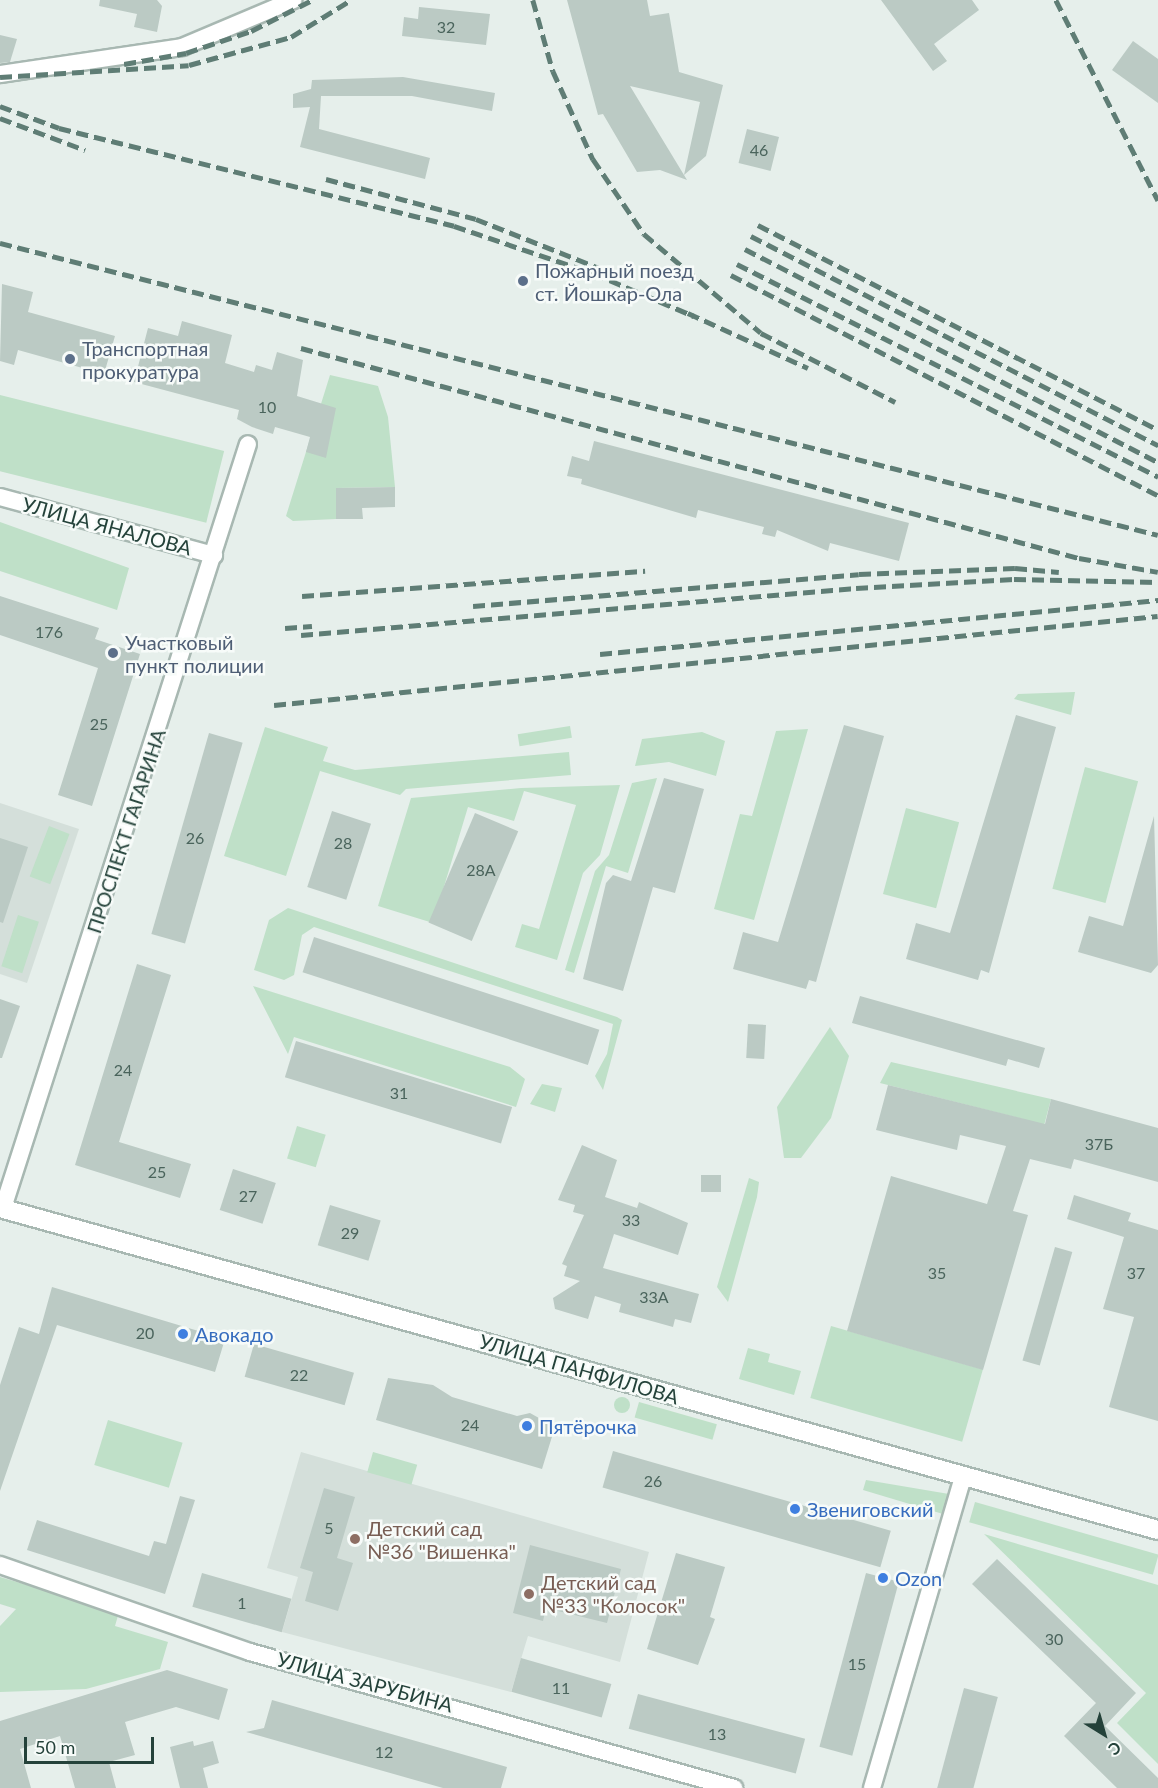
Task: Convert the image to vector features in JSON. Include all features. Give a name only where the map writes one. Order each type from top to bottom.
[{"type":"main road","name":"УЛИЦА ПАНФИЛОВА","points":[[1,1211],[1158,1530]]},
{"type":"street","points":[[0,74],[182,46],[293,0]]},
{"type":"street","name":"ПРОСПЕКТ ГАГАРИНА","points":[[1,1211],[248,444]]},
{"type":"street","name":"УЛИЦА ЯНАЛОВА","points":[[0,497],[214,555]]},
{"type":"street","points":[[872,1788],[963,1476]]},
{"type":"street","name":"УЛИЦА ЗАРУБИНА","points":[[0,1565],[250,1652],[734,1788]]},
{"type":"shaded area","points":[[0,803],[79,829],[27,983],[0,974]]},
{"type":"shaded area","points":[[301,1452],[649,1552],[620,1662],[528,1636],[511,1692],[282,1632],[298,1577],[267,1568]]},
{"type":"green space","points":[[330,375],[378,386],[388,417],[395,487],[336,488],[336,519],[293,521],[286,516]]},
{"type":"green space","points":[[0,395],[224,451],[206,523],[0,471]]},
{"type":"green space","points":[[0,522],[129,568],[117,610],[0,571]]},
{"type":"green space","points":[[1075,692],[1071,715],[1014,699],[1018,694]]},
{"type":"green space","points":[[570,726],[572,738],[520,746],[518,734]]},
{"type":"green space","points":[[265,727],[328,747],[323,761],[355,770],[569,752],[571,775],[406,789],[400,795],[320,771],[286,876],[224,856]]},
{"type":"green space","points":[[808,729],[754,920],[714,909],[740,814],[752,816],[776,731]]},
{"type":"green space","points":[[702,732],[725,741],[716,776],[669,762],[635,766],[642,739]]},
{"type":"green space","points":[[1085,767],[1138,781],[1106,903],[1052,889]]},
{"type":"green space","points":[[657,778],[628,873],[606,866],[574,973],[565,970],[595,871],[609,855],[632,783]]},
{"type":"green space","points":[[620,785],[600,855],[583,873],[557,960],[515,947],[522,924],[539,929],[576,805],[524,791],[514,821],[468,807],[433,923],[378,906],[411,798],[521,788]]},
{"type":"green space","points":[[906,808],[959,822],[936,908],[883,894]]},
{"type":"green space","points":[[49,826],[70,834],[50,884],[30,876]]},
{"type":"green space","points":[[288,908],[617,1017],[622,1020],[603,1090],[595,1076],[607,1054],[613,1024],[314,927],[302,935],[294,975],[284,980],[254,970],[269,920]]},
{"type":"green space","points":[[18,915],[39,922],[22,973],[1,966]]},
{"type":"green space","points":[[253,986],[510,1067],[525,1079],[516,1107],[294,1037],[288,1054]]},
{"type":"green space","points":[[830,1027],[849,1056],[831,1118],[801,1158],[784,1158],[777,1107]]},
{"type":"green space","points":[[891,1062],[1051,1099],[1035,1160],[1023,1119],[880,1083]]},
{"type":"green space","points":[[542,1084],[562,1088],[555,1112],[530,1104]]},
{"type":"green space","points":[[297,1126],[326,1135],[316,1167],[287,1159]]},
{"type":"green space","points":[[749,1178],[759,1182],[757,1197],[728,1302],[717,1287]]},
{"type":"green space","points":[[831,1326],[983,1370],[962,1442],[810,1398]]},
{"type":"green space","points":[[748,1348],[770,1354],[768,1362],[801,1371],[794,1395],[739,1379]]},
{"type":"green space","points":[[619,1397],[625,1397],[630,1405],[628,1411],[619,1413],[614,1408],[614,1402]]},
{"type":"green space","points":[[639,1402],[717,1424],[712,1440],[635,1417]]},
{"type":"green space","points":[[108,1420],[183,1443],[169,1488],[94,1465]]},
{"type":"green space","points":[[373,1452],[417,1465],[411,1485],[367,1472]]},
{"type":"green space","points":[[866,1480],[949,1494],[943,1514],[863,1490]]},
{"type":"green space","points":[[975,1502],[1158,1554],[1153,1575],[969,1522]]},
{"type":"green space","points":[[984,1534],[1158,1585],[1158,1764],[1117,1723],[1146,1693]]},
{"type":"green space","points":[[0,1577],[119,1612],[115,1626],[168,1642],[160,1669],[86,1689],[0,1692],[0,1626],[16,1609],[0,1604]]},
{"type":"building","points":[[100,0],[157,0],[162,6],[157,32],[134,27],[137,14],[99,6]]},
{"type":"building","points":[[567,0],[647,0],[650,16],[669,13],[679,72],[723,85],[706,156],[684,175],[687,180],[660,170],[637,172],[603,114],[598,115]],"holes":[[[630,86],[700,102],[684,175]]]},
{"type":"building","points":[[881,0],[972,0],[979,10],[934,44],[947,61],[933,71]]},
{"type":"building","points":[[419,7],[490,14],[486,45],[402,36],[404,17],[418,19]]},
{"type":"building","points":[[0,35],[17,39],[10,62],[0,63]]},
{"type":"building","points":[[1133,41],[1158,59],[1158,103],[1112,70]]},
{"type":"building","points":[[403,77],[495,93],[492,111],[412,96],[321,96],[319,129],[430,158],[425,179],[300,147],[310,107],[293,108],[293,94],[311,89],[312,80]]},
{"type":"building","points":[[747,129],[779,137],[771,171],[739,163]]},
{"type":"building","points":[[2,284],[33,292],[28,312],[115,336],[104,374],[18,350],[14,365],[0,361]]},
{"type":"building","points":[[182,321],[232,335],[225,363],[254,372],[256,365],[272,370],[277,352],[303,360],[297,396],[336,408],[326,458],[306,452],[310,437],[275,427],[273,434],[237,419],[239,410],[134,382],[148,328],[178,336]]},
{"type":"building","points":[[594,441],[909,523],[899,561],[830,543],[828,551],[777,530],[775,537],[762,534],[764,527],[698,510],[696,518],[581,484],[582,479],[567,476],[572,456],[589,461]]},
{"type":"building","points":[[395,487],[395,507],[362,508],[363,519],[336,519],[336,488]]},
{"type":"building","points":[[0,596],[99,628],[95,639],[140,654],[92,806],[58,795],[98,668],[0,635]]},
{"type":"building","points":[[1016,715],[1056,727],[989,973],[981,970],[978,980],[906,959],[916,923],[950,933]]},
{"type":"building","points":[[844,725],[884,736],[816,982],[809,980],[806,989],[733,969],[743,932],[778,942]]},
{"type":"building","points":[[209,733],[243,743],[185,944],[151,934]]},
{"type":"building","points":[[664,778],[704,789],[675,893],[653,887],[623,991],[583,979],[606,883],[613,875],[631,881]]},
{"type":"building","points":[[332,811],[371,824],[346,900],[307,887]]},
{"type":"building","points":[[475,813],[518,831],[472,941],[429,923]]},
{"type":"building","points":[[1154,816],[1158,965],[1151,973],[1078,952],[1089,916],[1123,926]]},
{"type":"building","points":[[0,838],[28,847],[3,923],[0,922]]},
{"type":"building","points":[[314,937],[599,1030],[588,1065],[303,972]]},
{"type":"building","points":[[137,964],[171,975],[119,1142],[191,1164],[180,1198],[75,1165]]},
{"type":"building","points":[[860,996],[1045,1048],[1039,1068],[1008,1059],[1006,1066],[852,1023]]},
{"type":"building","points":[[0,999],[20,1006],[2,1058],[0,1058]]},
{"type":"building","points":[[748,1024],[766,1025],[764,1059],[746,1058]]},
{"type":"building","points":[[296,1041],[512,1107],[501,1143],[285,1077]]},
{"type":"building","points":[[888,1085],[1045,1124],[1051,1099],[1158,1128],[1158,1182],[1074,1159],[1071,1169],[1030,1159],[1013,1211],[1028,1215],[983,1370],[847,1331],[891,1176],[987,1204],[1006,1146],[960,1135],[957,1150],[876,1130]]},
{"type":"building","points":[[582,1145],[617,1160],[605,1197],[637,1208],[639,1202],[688,1223],[678,1255],[614,1234],[603,1268],[699,1294],[691,1323],[675,1319],[673,1327],[619,1312],[621,1304],[595,1296],[588,1319],[555,1309],[553,1298],[580,1281],[564,1276],[567,1266],[562,1264],[584,1215],[573,1212],[575,1205],[558,1200]]},
{"type":"building","points":[[233,1169],[276,1183],[263,1224],[220,1210]]},
{"type":"building","points":[[701,1175],[721,1175],[721,1192],[701,1192]]},
{"type":"building","points":[[1074,1195],[1131,1213],[1128,1221],[1158,1230],[1158,1421],[1109,1407],[1134,1317],[1103,1309],[1124,1237],[1067,1219]]},
{"type":"building","points":[[330,1205],[381,1220],[368,1261],[318,1245]]},
{"type":"building","points":[[1055,1247],[1072,1252],[1040,1365],[1022,1360]]},
{"type":"building","points":[[52,1287],[225,1339],[215,1372],[57,1325],[0,1491],[0,1385],[19,1327],[39,1334]]},
{"type":"building","points":[[254,1344],[354,1373],[345,1405],[245,1377]]},
{"type":"building","points":[[388,1378],[433,1385],[452,1397],[517,1416],[530,1413],[555,1427],[542,1469],[376,1420]]},
{"type":"building","points":[[613,1451],[891,1531],[880,1567],[603,1488]]},
{"type":"building","points":[[324,1488],[355,1497],[337,1558],[353,1563],[338,1611],[305,1601],[313,1572],[300,1568]]},
{"type":"building","points":[[180,1496],[195,1500],[165,1594],[27,1550],[37,1520],[149,1556],[154,1541],[166,1544]]},
{"type":"building","points":[[530,1545],[621,1569],[607,1623],[546,1608],[543,1621],[513,1613]]},
{"type":"building","points":[[676,1553],[725,1567],[710,1617],[715,1619],[698,1665],[647,1649]]},
{"type":"building","points":[[997,1559],[1136,1693],[1105,1726],[1158,1778],[1158,1788],[1117,1788],[1064,1736],[1096,1703],[972,1584]]},
{"type":"building","points":[[202,1573],[291,1599],[282,1632],[192,1607]]},
{"type":"building","points":[[866,1573],[899,1582],[852,1756],[819,1747]]},
{"type":"building","points":[[521,1658],[611,1684],[602,1718],[511,1692]]},
{"type":"building","points":[[167,1670],[228,1689],[219,1720],[176,1707],[125,1722],[135,1755],[109,1762],[116,1788],[75,1788],[60,1736],[20,1749],[31,1788],[0,1788],[0,1721]]},
{"type":"building","points":[[964,1688],[998,1697],[973,1788],[937,1788]]},
{"type":"building","points":[[638,1694],[805,1739],[796,1774],[629,1729]]},
{"type":"building","points":[[272,1700],[507,1767],[501,1788],[443,1788],[246,1732],[264,1728]]},
{"type":"building","points":[[193,1741],[194,1746],[213,1741],[219,1763],[203,1768],[208,1788],[180,1788],[170,1747]]},
{"type":"railway","points":[[124,64],[186,53],[251,31],[312,0]]},
{"type":"railway","points":[[0,77],[189,65],[291,37],[351,0]]},
{"type":"railway","points":[[533,0],[553,71],[593,159],[644,234],[761,333],[895,402]]},
{"type":"railway","points":[[1056,0],[1158,200]]},
{"type":"railway","points":[[0,106],[59,128],[454,226],[593,273],[694,316]]},
{"type":"railway","points":[[0,118],[85,150]]},
{"type":"railway","points":[[326,179],[476,219],[599,268]]},
{"type":"railway","points":[[758,225],[1158,430]]},
{"type":"railway","points":[[751,236],[1158,445]]},
{"type":"railway","points":[[0,243],[1158,535]]},
{"type":"railway","points":[[745,249],[1158,462]]},
{"type":"railway","points":[[737,264],[1158,477]]},
{"type":"railway","points":[[731,275],[1158,495]]},
{"type":"railway","points":[[688,313],[808,368]]},
{"type":"railway","points":[[301,348],[1079,558],[1158,572]]},
{"type":"railway","points":[[473,606],[859,574],[1015,568],[1059,572]]},
{"type":"railway","points":[[302,596],[645,571]]},
{"type":"railway","points":[[301,635],[856,588],[1014,579],[1158,582]]},
{"type":"railway","points":[[600,654],[1158,600]]},
{"type":"railway","points":[[274,705],[1158,616]]},
{"type":"railway","points":[[285,628],[312,626]]},
{"type":"place","name":"Пожарный поезд ст. Йошкар-Ола","points":[[523,281]]},
{"type":"place","name":"Транспортная прокуратура","points":[[70,359]]},
{"type":"place","name":"Участковый пункт полиции","points":[[113,653]]},
{"type":"place","name":"Авокадо","points":[[183,1334]]},
{"type":"place","name":"Пятёрочка","points":[[527,1426]]},
{"type":"place","name":"Звениговский","points":[[795,1509]]},
{"type":"place","name":"Детский сад №36 \"Вишенка\"","points":[[355,1539]]},
{"type":"place","name":"Ozon","points":[[883,1578]]},
{"type":"place","name":"Детский сад №33 \"Колосок\"","points":[[529,1594]]}]
